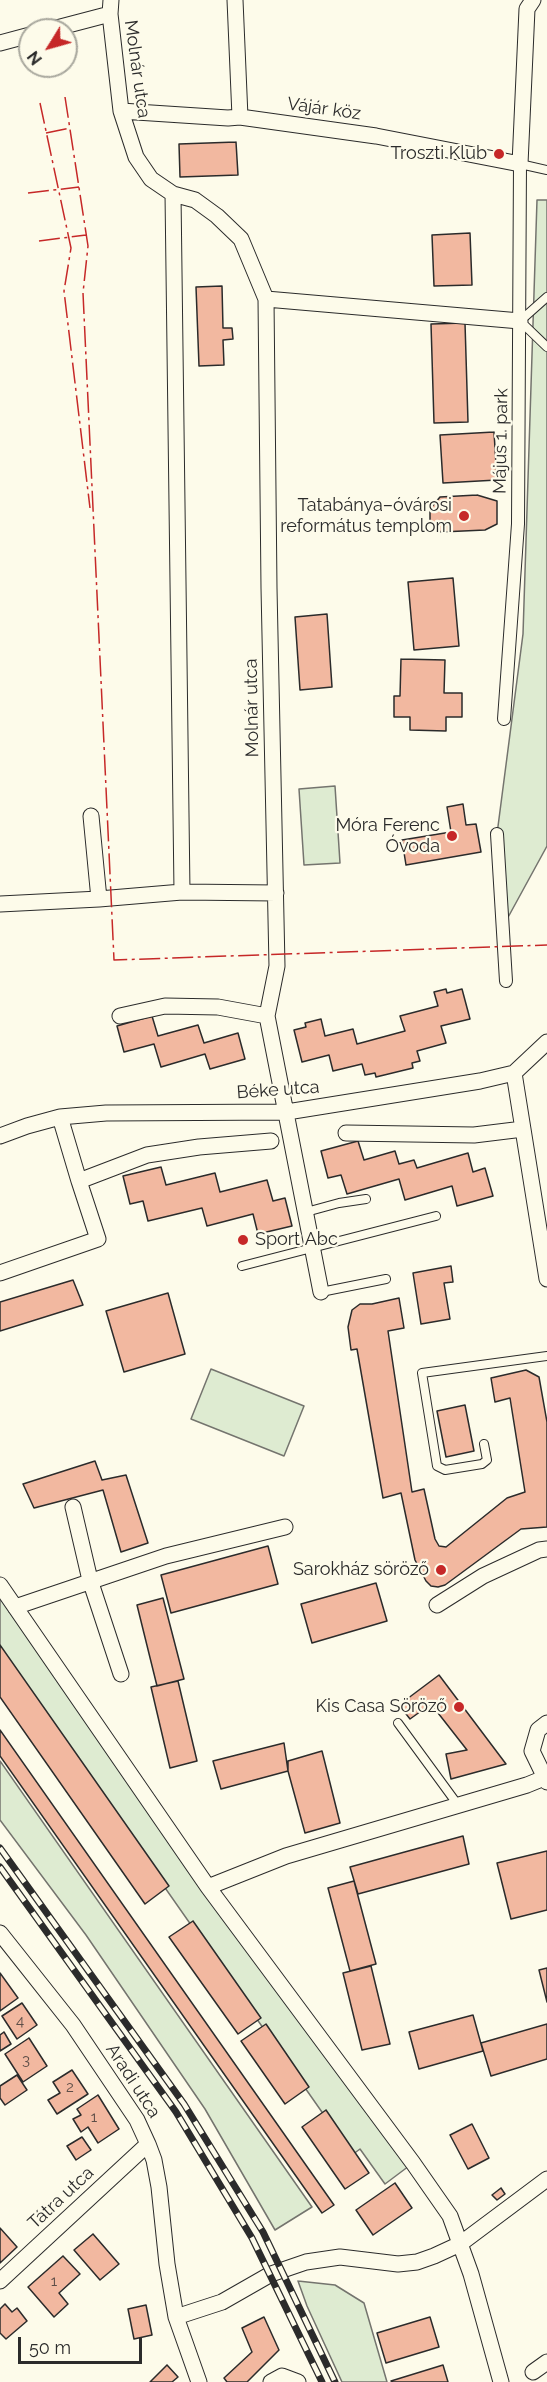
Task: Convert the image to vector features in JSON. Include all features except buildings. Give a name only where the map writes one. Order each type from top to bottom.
[{"type":"street","points":[[235,0],[240,117]]},
{"type":"street","points":[[520,164],[527,9],[533,0]]},
{"type":"street","points":[[78,19],[110,7]]},
{"type":"street","name":"Molnár utca","points":[[110,7],[121,111],[136,157],[151,179],[173,194],[195,200],[217,216],[241,239],[266,299],[269,588],[278,966],[267,1016],[321,1292]]},
{"type":"street","points":[[0,43],[18,38]]},
{"type":"street","name":"Vájár köz","points":[[121,111],[240,117],[376,136],[520,164]]},
{"type":"street","name":"Május 1. park","points":[[504,719],[518,524],[520,164]]},
{"type":"street","points":[[173,194],[182,892]]},
{"type":"street","points":[[266,299],[520,321]]},
{"type":"street","points":[[91,816],[99,900]]},
{"type":"street","points":[[497,834],[506,981]]},
{"type":"street","points":[[0,904],[99,900],[182,892],[276,893]]},
{"type":"street","points":[[120,1016],[165,1006],[218,1007],[267,1016]]},
{"type":"street","name":"Béke utca","points":[[0,1136],[60,1117],[106,1113],[287,1113],[480,1081],[514,1073],[547,1042]]},
{"type":"street","points":[[514,1073],[547,1279]]},
{"type":"street","points":[[0,1273],[98,1239],[60,1117]]},
{"type":"street","points":[[346,1133],[474,1135],[523,1129]]},
{"type":"street","points":[[79,1181],[147,1155],[199,1147],[271,1141]]},
{"type":"street","points":[[73,1507],[90,1580],[121,1674]]},
{"type":"street","points":[[15,1606],[166,1556],[285,1527]]},
{"type":"street","points":[[437,1605],[483,1576],[547,1549]]},
{"type":"street","points":[[0,1585],[208,1887],[450,2216],[501,2382]]},
{"type":"street","points":[[208,1887],[286,1856],[545,1780],[532,1751],[538,1730],[547,1723]]},
{"type":"street","name":"Aradi utca","points":[[0,1933],[73,2025],[138,2120],[148,2144],[159,2187],[167,2264],[176,2318],[199,2382]]},
{"type":"street","name":"Tátra utca","points":[[0,2281],[148,2144]]},
{"type":"street","points":[[176,2318],[222,2302],[272,2274],[306,2262],[340,2257],[398,2264],[417,2262],[460,2244],[547,2179]]},
{"type":"street","points":[[534,2373],[547,2362]]},
{"type":"street","points":[[271,2382],[282,2376],[298,2382]]},
{"type":"lane","points":[[520,164],[547,170]]},
{"type":"lane","points":[[547,297],[520,321],[547,347]]},
{"type":"lane","points":[[306,1212],[339,1203],[366,1199]]},
{"type":"lane","points":[[242,1266],[436,1216]]},
{"type":"lane","points":[[321,1292],[386,1280]]},
{"type":"lane","points":[[484,1444],[487,1460],[482,1464],[445,1470],[437,1466],[422,1373],[547,1356]]},
{"type":"lane","points":[[398,1723],[458,1805]]},
{"type":"green space","points":[[537,200],[547,200],[547,846],[500,932],[497,834],[523,634]]},
{"type":"green space","points":[[335,786],[340,863],[304,865],[299,789]]},
{"type":"green space","points":[[211,1369],[304,1406],[284,1456],[191,1419]]},
{"type":"green space","points":[[0,1582],[413,2163],[385,2184],[360,2149],[352,2155],[0,1652]]},
{"type":"green space","points":[[0,1761],[312,2207],[275,2230],[205,2109],[86,1935],[0,1820]]},
{"type":"green space","points":[[298,2281],[335,2285],[364,2303],[387,2382],[342,2382]]},
{"type":"railway","points":[[0,1848],[184,2104],[263,2232],[335,2382]]},
{"type":"railway","points":[[0,1867],[176,2112],[252,2238],[322,2382]]},
{"type":"power","points":[[65,97],[88,246],[83,293],[114,960],[547,945]]},
{"type":"power","points":[[40,103],[71,248],[64,291],[90,508]]},
{"type":"power","points":[[46,133],[70,128]]},
{"type":"power","points":[[28,193],[79,187]]},
{"type":"power","points":[[39,241],[86,235]]},
{"type":"place","name":"Troszti Klub","points":[[499,154]]},
{"type":"place","name":"Tatabánya–óvárosi református templom","points":[[464,516]]},
{"type":"place","name":"Móra Ferenc Óvoda","points":[[452,836]]},
{"type":"place","name":"Sport Abc","points":[[243,1240]]},
{"type":"place","name":"Sarokház söröző","points":[[441,1570]]},
{"type":"place","name":"Kis Casa Söröző","points":[[459,1707]]}]
